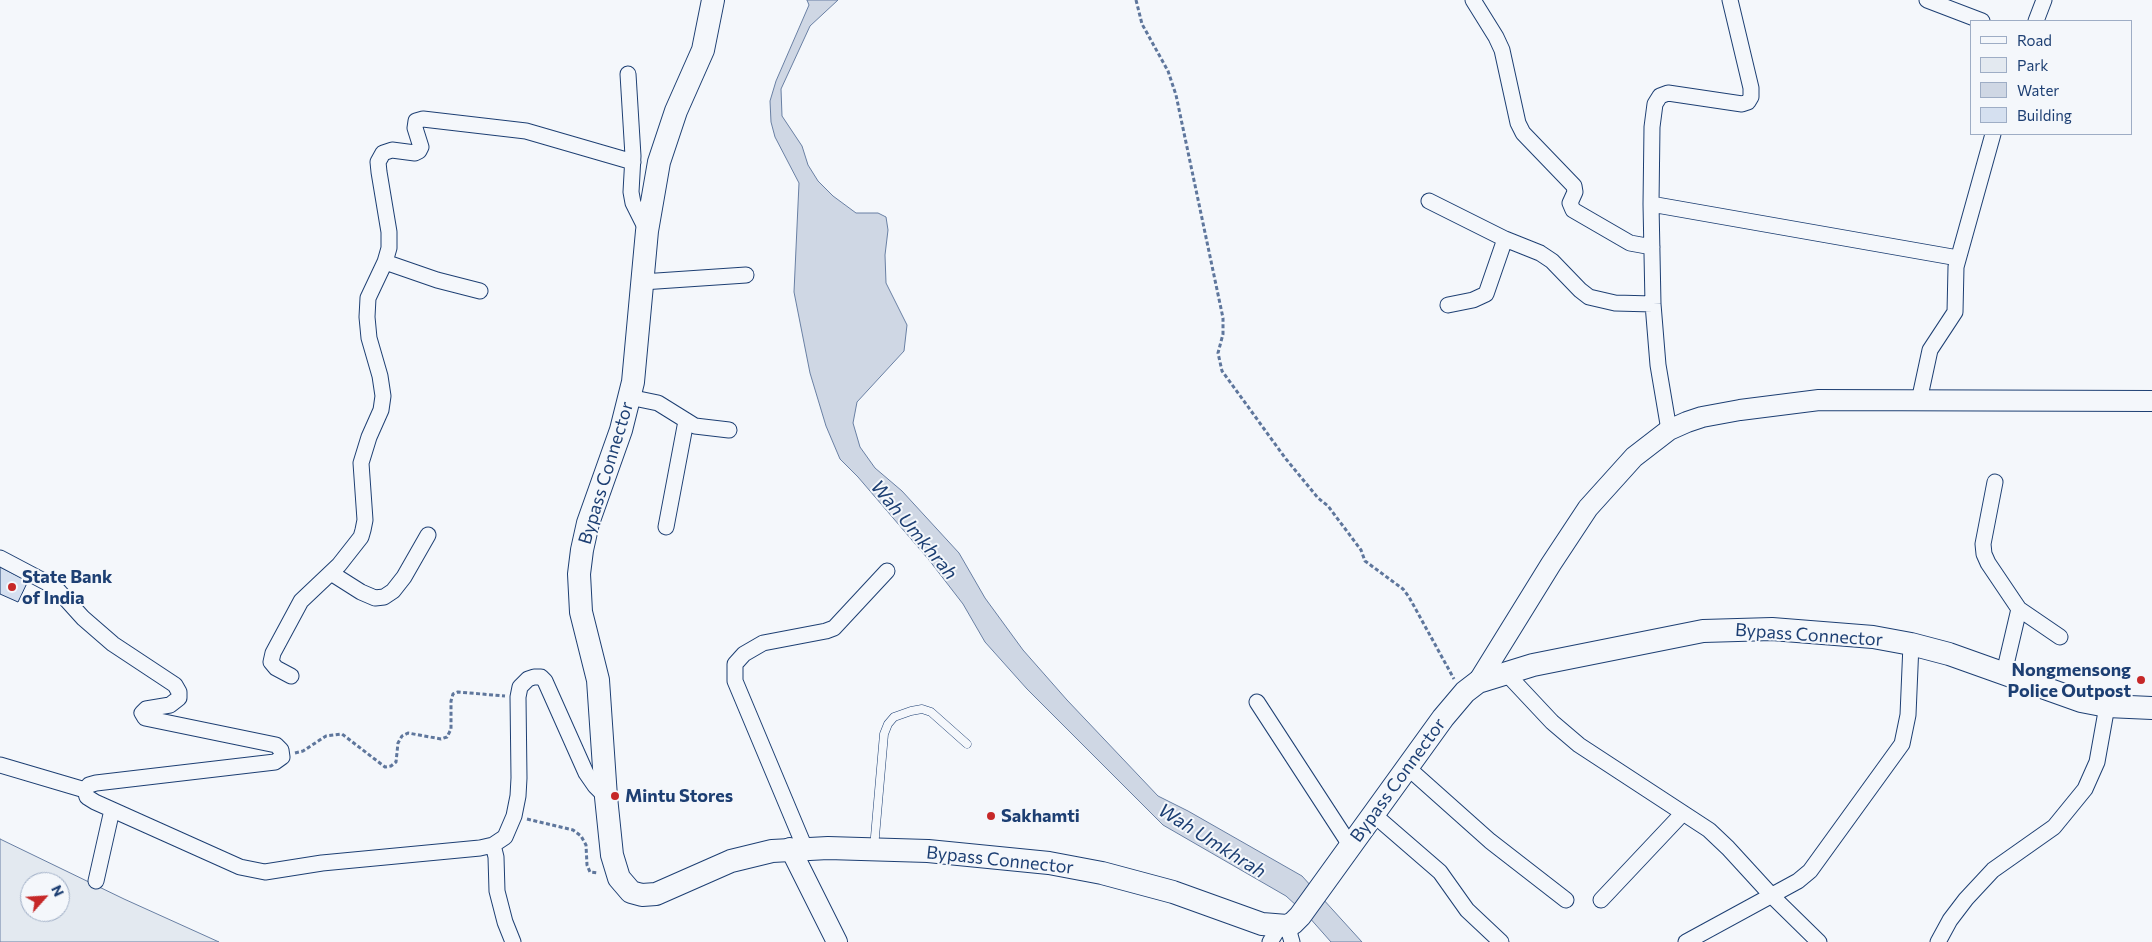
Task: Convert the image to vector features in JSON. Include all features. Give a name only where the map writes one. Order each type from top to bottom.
[{"type":"main road","name":"Bypass Connector","points":[[712,0],[702,50],[676,111],[659,162],[647,231],[637,349],[630,397],[621,430],[588,522],[579,574],[581,612],[595,661],[598,680],[606,797],[615,867],[619,878],[631,892],[642,895],[664,891],[747,856],[797,848],[874,848],[928,851],[1039,862],[1102,873],[1173,892],[1254,921],[1286,930],[1443,718],[1470,689],[1506,672],[1552,660],[1712,631],[1753,628],[1835,633],[1911,644],[2004,673],[2072,698],[2107,706],[2152,708]]},
{"type":"street","points":[[1473,0],[1502,50],[1518,123],[1523,133],[1574,186],[1575,192],[1570,203],[1573,210],[1630,243],[1652,247]]},
{"type":"street","points":[[1669,430],[1658,365],[1653,304],[1651,204],[1652,127],[1655,104],[1660,96],[1668,93],[1742,104],[1748,102],[1751,97],[1751,88],[1730,0]]},
{"type":"street","points":[[1928,0],[1979,20]]},
{"type":"street","points":[[2036,20],[2044,0]]},
{"type":"street","points":[[628,74],[633,162],[631,192],[633,203],[647,231]]},
{"type":"street","points":[[291,676],[276,668],[271,662],[273,653],[301,601],[350,552],[364,530],[365,520],[360,463],[381,410],[383,396],[366,317],[368,298],[385,262],[389,248],[389,232],[378,162],[383,153],[392,150],[415,153],[419,151],[421,147],[415,128],[416,120],[423,119],[526,131],[633,162]]},
{"type":"street","points":[[1919,401],[1930,350],[1955,312],[1958,258],[1993,135]]},
{"type":"street","points":[[1429,201],[1505,239],[1540,253],[1552,261],[1574,285],[1589,297],[1615,303],[1653,304]]},
{"type":"street","points":[[1651,204],[1958,258]]},
{"type":"street","points":[[1448,305],[1473,300],[1486,294],[1505,239]]},
{"type":"street","points":[[385,262],[438,280],[480,290]]},
{"type":"street","points":[[642,282],[746,276]]},
{"type":"street","points":[[630,397],[658,403],[695,426],[729,430]]},
{"type":"street","points":[[1470,689],[1588,508],[1634,457],[1669,430],[1702,417],[1819,400],[2152,401]]},
{"type":"street","points":[[666,527],[686,421]]},
{"type":"street","points":[[1995,482],[1984,544],[1984,554],[2020,609],[2060,637]]},
{"type":"street","points":[[331,573],[361,592],[375,598],[384,597],[393,591],[404,577],[428,535]]},
{"type":"street","points":[[0,558],[55,587],[83,618],[113,644],[175,685],[179,692],[179,698],[170,705],[146,709],[142,712],[145,718],[276,745],[282,757],[275,762],[96,783],[90,785],[85,790]]},
{"type":"street","points":[[837,942],[797,848],[735,681],[735,664],[744,654],[763,643],[834,628],[887,571]]},
{"type":"street","points":[[2004,673],[2020,609]]},
{"type":"street","points":[[1686,942],[1772,896],[1798,881],[1810,871],[1902,744],[1908,715],[1911,644]]},
{"type":"street","points":[[1506,672],[1552,722],[1579,745],[1709,830],[1819,942]]},
{"type":"street","points":[[85,790],[87,797],[112,810],[240,867],[265,872],[322,863],[480,848],[493,845],[505,837],[514,816],[519,778],[518,697],[520,687],[528,679],[540,677],[545,681],[586,773],[606,797]]},
{"type":"street","points":[[1257,702],[1350,845]]},
{"type":"street","points":[[1938,942],[1950,920],[1966,899],[1993,870],[2054,827],[2085,789],[2098,762],[2107,706]]},
{"type":"street","points":[[0,765],[85,790]]},
{"type":"street","points":[[1407,767],[1490,841],[1566,900]]},
{"type":"street","points":[[96,881],[112,810]]},
{"type":"street","points":[[1601,900],[1683,813]]},
{"type":"street","points":[[1373,814],[1440,872],[1467,910],[1501,942]]},
{"type":"street","points":[[493,845],[496,856],[497,891],[505,922],[513,942]]},
{"type":"lane","points":[[874,848],[884,734],[888,724],[894,717],[922,709],[931,712],[967,744]]},
{"type":"path","points":[[1136,0],[1142,24],[1168,71],[1174,89],[1223,318],[1223,334],[1218,353],[1222,371],[1286,459],[1318,498],[1328,506],[1361,550],[1365,560],[1403,589],[1410,597],[1470,689]]},
{"type":"path","points":[[282,757],[303,751],[326,736],[342,734],[385,767],[392,766],[396,762],[398,743],[402,736],[408,733],[441,740],[447,737],[451,730],[451,701],[453,694],[458,692],[518,697]]},
{"type":"path","points":[[514,816],[573,830],[582,836],[586,845],[586,859],[590,872],[602,873],[615,867]]},
{"type":"green space","points":[[0,839],[68,872],[20,872],[20,922],[70,922],[70,873],[219,942],[0,942]]},
{"type":"water","name":"Wah Umkhrah","points":[[807,0],[838,0],[810,26],[781,89],[782,116],[802,146],[808,165],[818,181],[833,196],[856,213],[878,213],[886,217],[888,230],[885,255],[886,283],[907,325],[904,351],[857,402],[853,423],[860,447],[875,468],[902,491],[959,553],[985,598],[1023,650],[1067,700],[1158,796],[1302,876],[1362,942],[1331,942],[1308,916],[1286,896],[1163,825],[1027,689],[985,642],[963,604],[929,560],[858,477],[840,459],[826,426],[810,373],[794,292],[799,183],[775,137],[771,122],[770,101],[776,81],[809,5]]},
{"type":"building","name":"State Bank of India","points":[[0,567],[28,581],[18,602],[0,594]]},
{"type":"place","name":"State Bank of India","points":[[12,587]]},
{"type":"place","name":"Nongmensong Police Outpost","points":[[2141,680]]},
{"type":"place","name":"Mintu Stores","points":[[615,796]]},
{"type":"place","name":"Sakhamti","points":[[991,816]]}]
